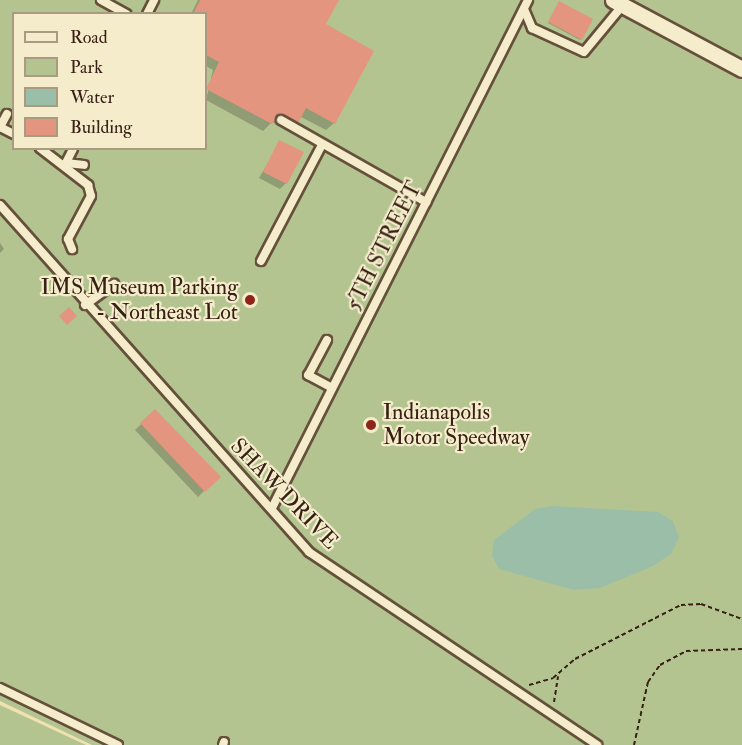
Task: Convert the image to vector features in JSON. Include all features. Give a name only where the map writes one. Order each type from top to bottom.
[{"type":"street","points":[[620,2],[742,69]]},
{"type":"lane","points":[[101,0],[122,12]]},
{"type":"lane","points":[[526,4],[532,28],[584,51],[620,2]]},
{"type":"lane","name":"5TH STREET","points":[[272,508],[526,4]]},
{"type":"lane","points":[[0,127],[7,114]]},
{"type":"lane","points":[[281,120],[426,202]]},
{"type":"lane","points":[[261,261],[322,145]]},
{"type":"lane","points":[[43,150],[66,163],[88,185],[91,196],[87,213],[68,239],[72,249]]},
{"type":"lane","points":[[66,163],[72,150]]},
{"type":"lane","points":[[66,163],[84,165]]},
{"type":"lane","name":"SHAW DRIVE","points":[[0,206],[85,305],[322,562],[597,745]]},
{"type":"lane","points":[[85,305],[114,284]]},
{"type":"lane","points":[[327,340],[308,375],[333,388]]},
{"type":"lane","points":[[0,688],[118,745]]},
{"type":"path","points":[[521,694],[560,672],[575,659],[681,605],[701,604],[742,620]]},
{"type":"path","points":[[634,745],[648,682],[660,664],[686,651],[742,649]]},
{"type":"path","points":[[549,713],[560,672]]},
{"type":"green space","name":"Indianapolis Motor Speedway","points":[[0,0],[742,0],[742,745],[92,745],[0,701]]},
{"type":"green space","points":[[0,705],[86,745],[0,745]]},
{"type":"water","points":[[552,506],[658,512],[673,521],[679,538],[671,554],[653,566],[600,588],[574,590],[499,569],[492,556],[494,540],[535,509]]},
{"type":"building","points":[[200,0],[339,0],[326,24],[374,51],[335,124],[306,108],[298,123],[278,114],[272,124],[207,90],[219,62],[207,56],[207,12],[194,12]]},
{"type":"building","points":[[559,1],[593,19],[582,40],[548,22]]},
{"type":"building","points":[[279,140],[304,152],[287,184],[263,172]]},
{"type":"building","points":[[69,307],[77,316],[67,325],[59,316]]},
{"type":"building","points":[[155,409],[221,477],[205,492],[140,423]]},
{"type":"place","name":"IMS Museum Parking - Northeast Lot","points":[[250,300]]},
{"type":"place","name":"Indianapolis Motor Speedway","points":[[371,425]]}]
